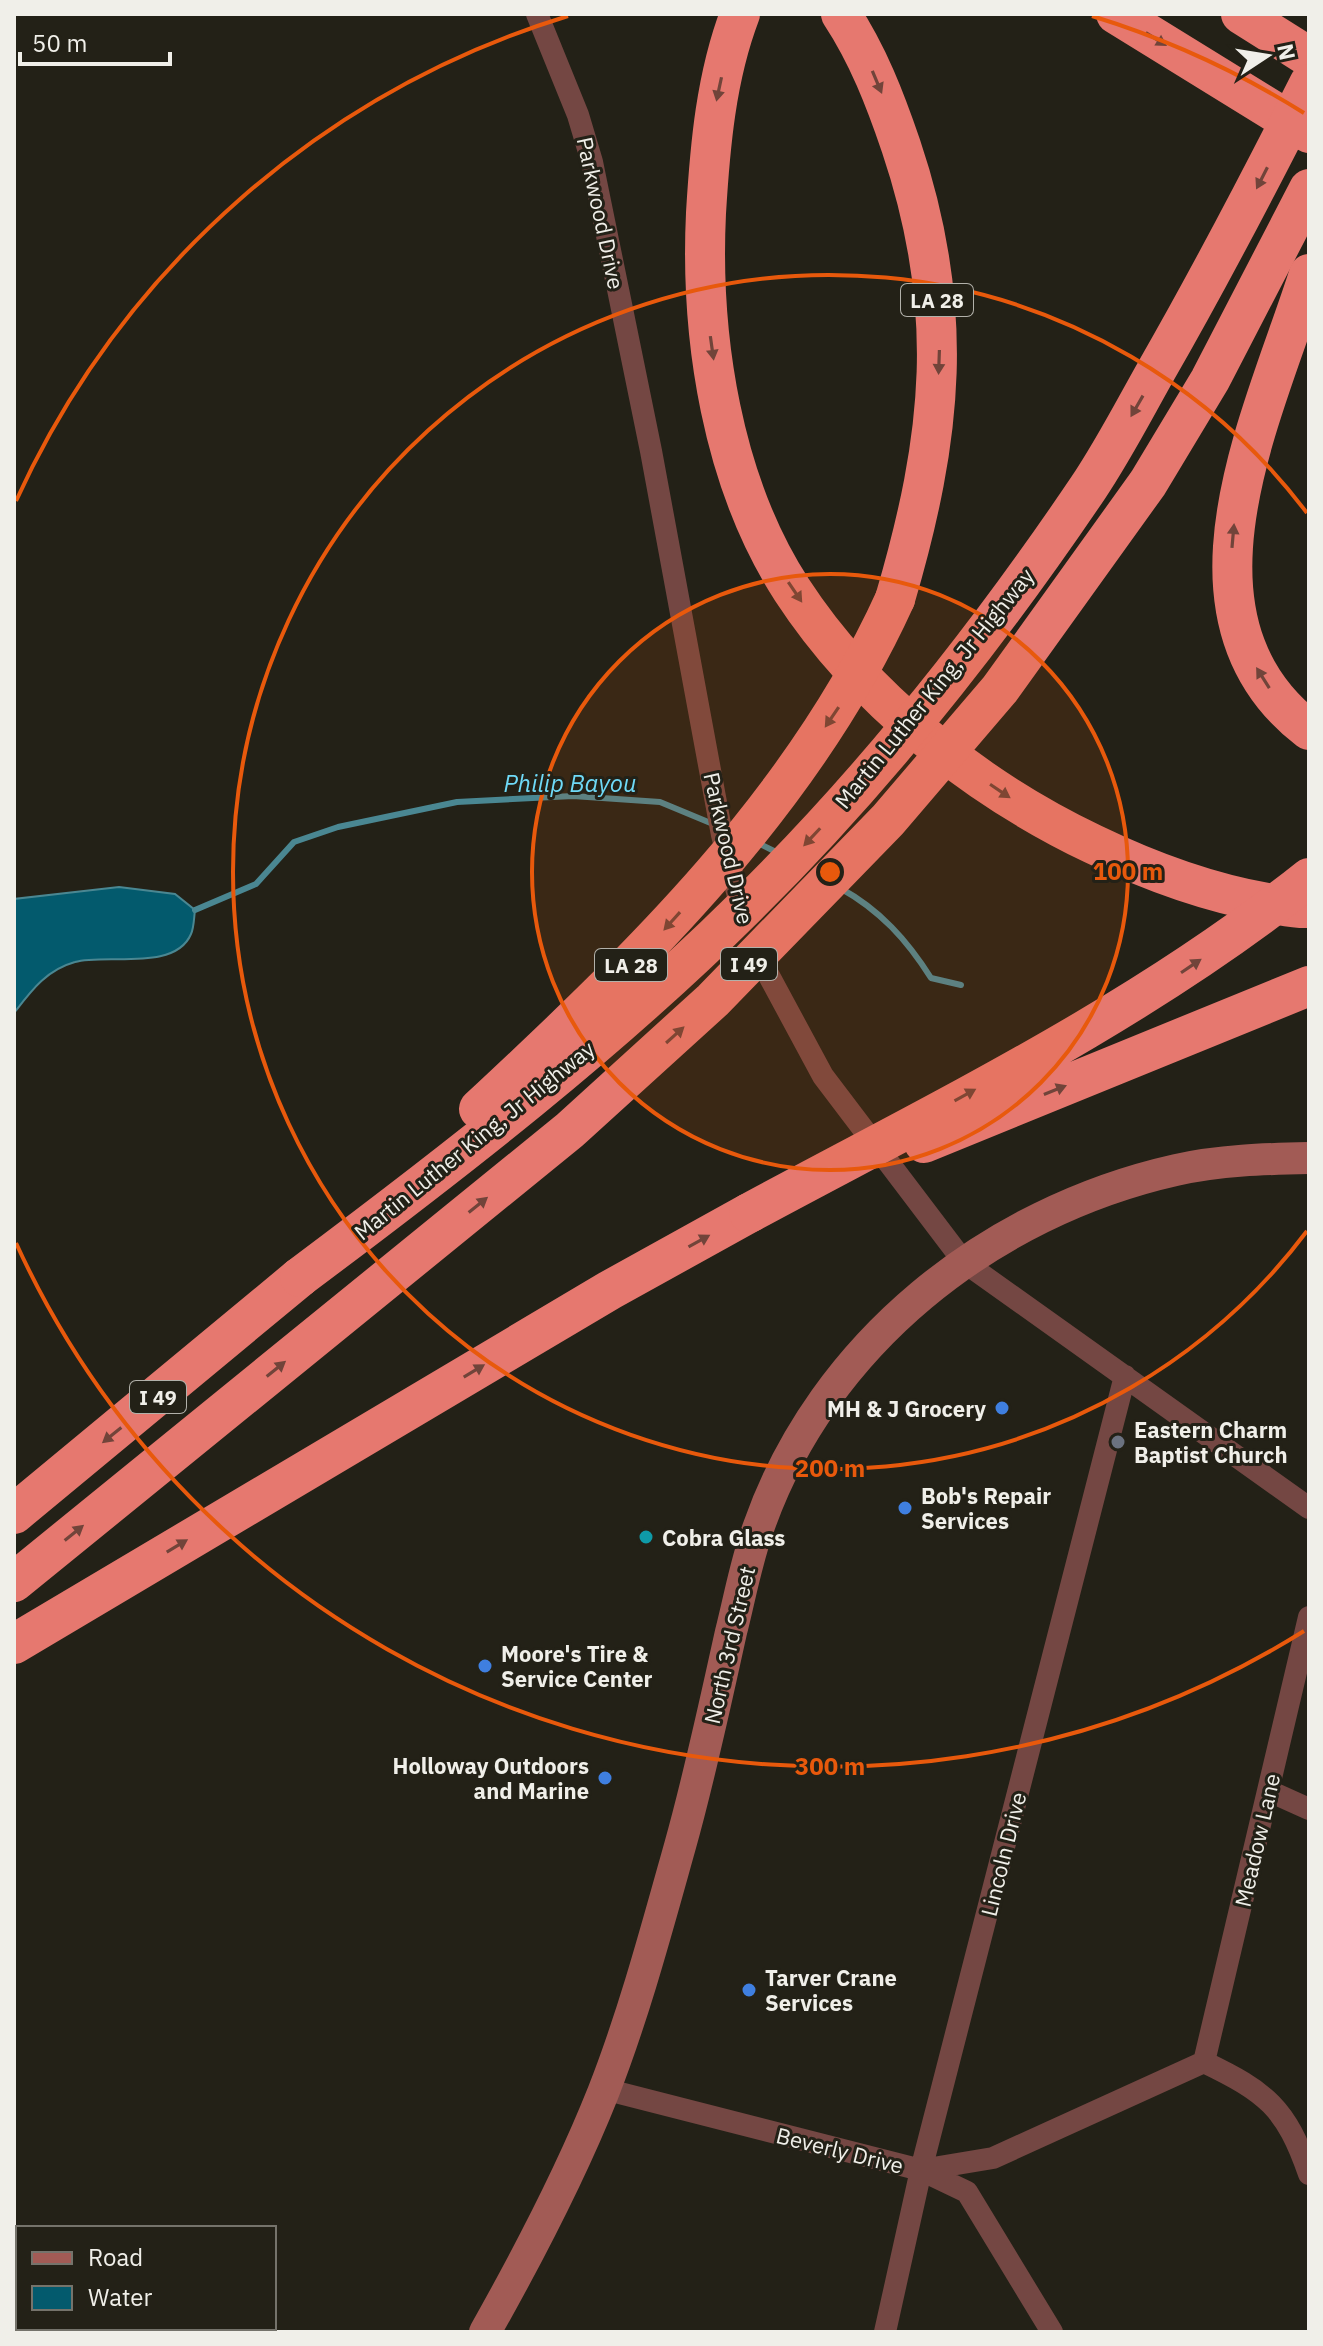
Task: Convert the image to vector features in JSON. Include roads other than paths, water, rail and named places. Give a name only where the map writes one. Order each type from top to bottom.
[{"type":"highway","points":[[740,14],[717,99],[709,162],[705,235],[707,315],[717,384],[732,447],[752,508],[792,590],[873,687],[935,745],[1008,797],[1075,835],[1174,879],[1224,895],[1309,908]]},
{"type":"highway","name":"LA 28","points":[[300,1277],[625,971],[718,870],[841,704],[870,654],[895,599],[924,492],[937,416],[939,353],[936,290],[925,229],[887,106],[862,46],[841,14]]},
{"type":"highway","points":[[1116,14],[1309,133]]},
{"type":"highway","points":[[1241,14],[1309,57]]},
{"type":"highway","points":[[1198,65],[1240,108],[1309,161]]},
{"type":"highway","name":"Martin Luther King, Jr Highway","points":[[14,1514],[300,1277],[402,1201],[613,1030],[748,904],[877,765],[965,656],[1090,485],[1224,252],[1309,84]]},
{"type":"highway","name":"Martin Luther King, Jr Highway","points":[[14,1582],[570,1130],[713,1000],[879,831],[1000,689],[1148,483],[1203,392],[1309,189]]},
{"type":"highway","points":[[1309,274],[1245,472],[1236,511],[1231,577],[1236,614],[1259,672],[1277,699],[1309,730]]},
{"type":"highway","points":[[14,1644],[610,1290],[1158,988],[1237,935],[1309,878]]},
{"type":"highway","points":[[749,1213],[1309,986]]},
{"type":"main road","name":"North 3rd Street","points":[[485,2332],[533,2247],[604,2089],[666,1896],[695,1791],[748,1559],[776,1481],[817,1408],[841,1375],[892,1321],[964,1262],[1043,1218],[1128,1183],[1205,1165],[1309,1158]]},
{"type":"street","name":"Parkwood Drive","points":[[537,14],[578,115],[592,162],[722,835],[751,940],[772,988],[823,1076],[964,1262],[1309,1508]]},
{"type":"street","name":"Lincoln Drive","points":[[885,2332],[921,2170],[1125,1376]]},
{"type":"street","name":"Meadow Lane","points":[[1204,2062],[1309,1617]]},
{"type":"street","points":[[1269,1791],[1309,1809]]},
{"type":"street","name":"Beverly Drive","points":[[604,2089],[921,2170],[993,2158],[1204,2062]]},
{"type":"street","points":[[1204,2062],[1260,2091],[1287,2121],[1309,2174]]},
{"type":"street","points":[[921,2170],[967,2192],[1052,2332]]},
{"type":"water","points":[[119,887],[175,894],[195,910],[192,932],[183,946],[155,957],[75,962],[56,970],[40,982],[14,1013],[14,899]]},
{"type":"waterway","name":"Philip Bayou","points":[[195,910],[256,884],[294,842],[338,827],[457,802],[573,796],[660,802],[713,824]]},
{"type":"waterway","name":"Philip Bayou","points":[[756,842],[778,853]]},
{"type":"waterway","name":"Philip Bayou","points":[[840,888],[868,906],[892,927],[931,978],[961,985]]},
{"type":"place","name":"MH & J Grocery","points":[[1002,1408]]},
{"type":"place","name":"Eastern Charm Baptist Church","points":[[1118,1442]]},
{"type":"place","name":"Bob's Repair Services","points":[[905,1508]]},
{"type":"place","name":"Cobra Glass","points":[[646,1537]]},
{"type":"place","name":"Moore's Tire & Service Center","points":[[485,1666]]},
{"type":"place","name":"Holloway Outdoors and Marine","points":[[605,1778]]},
{"type":"place","name":"Tarver Crane Services","points":[[749,1990]]}]
